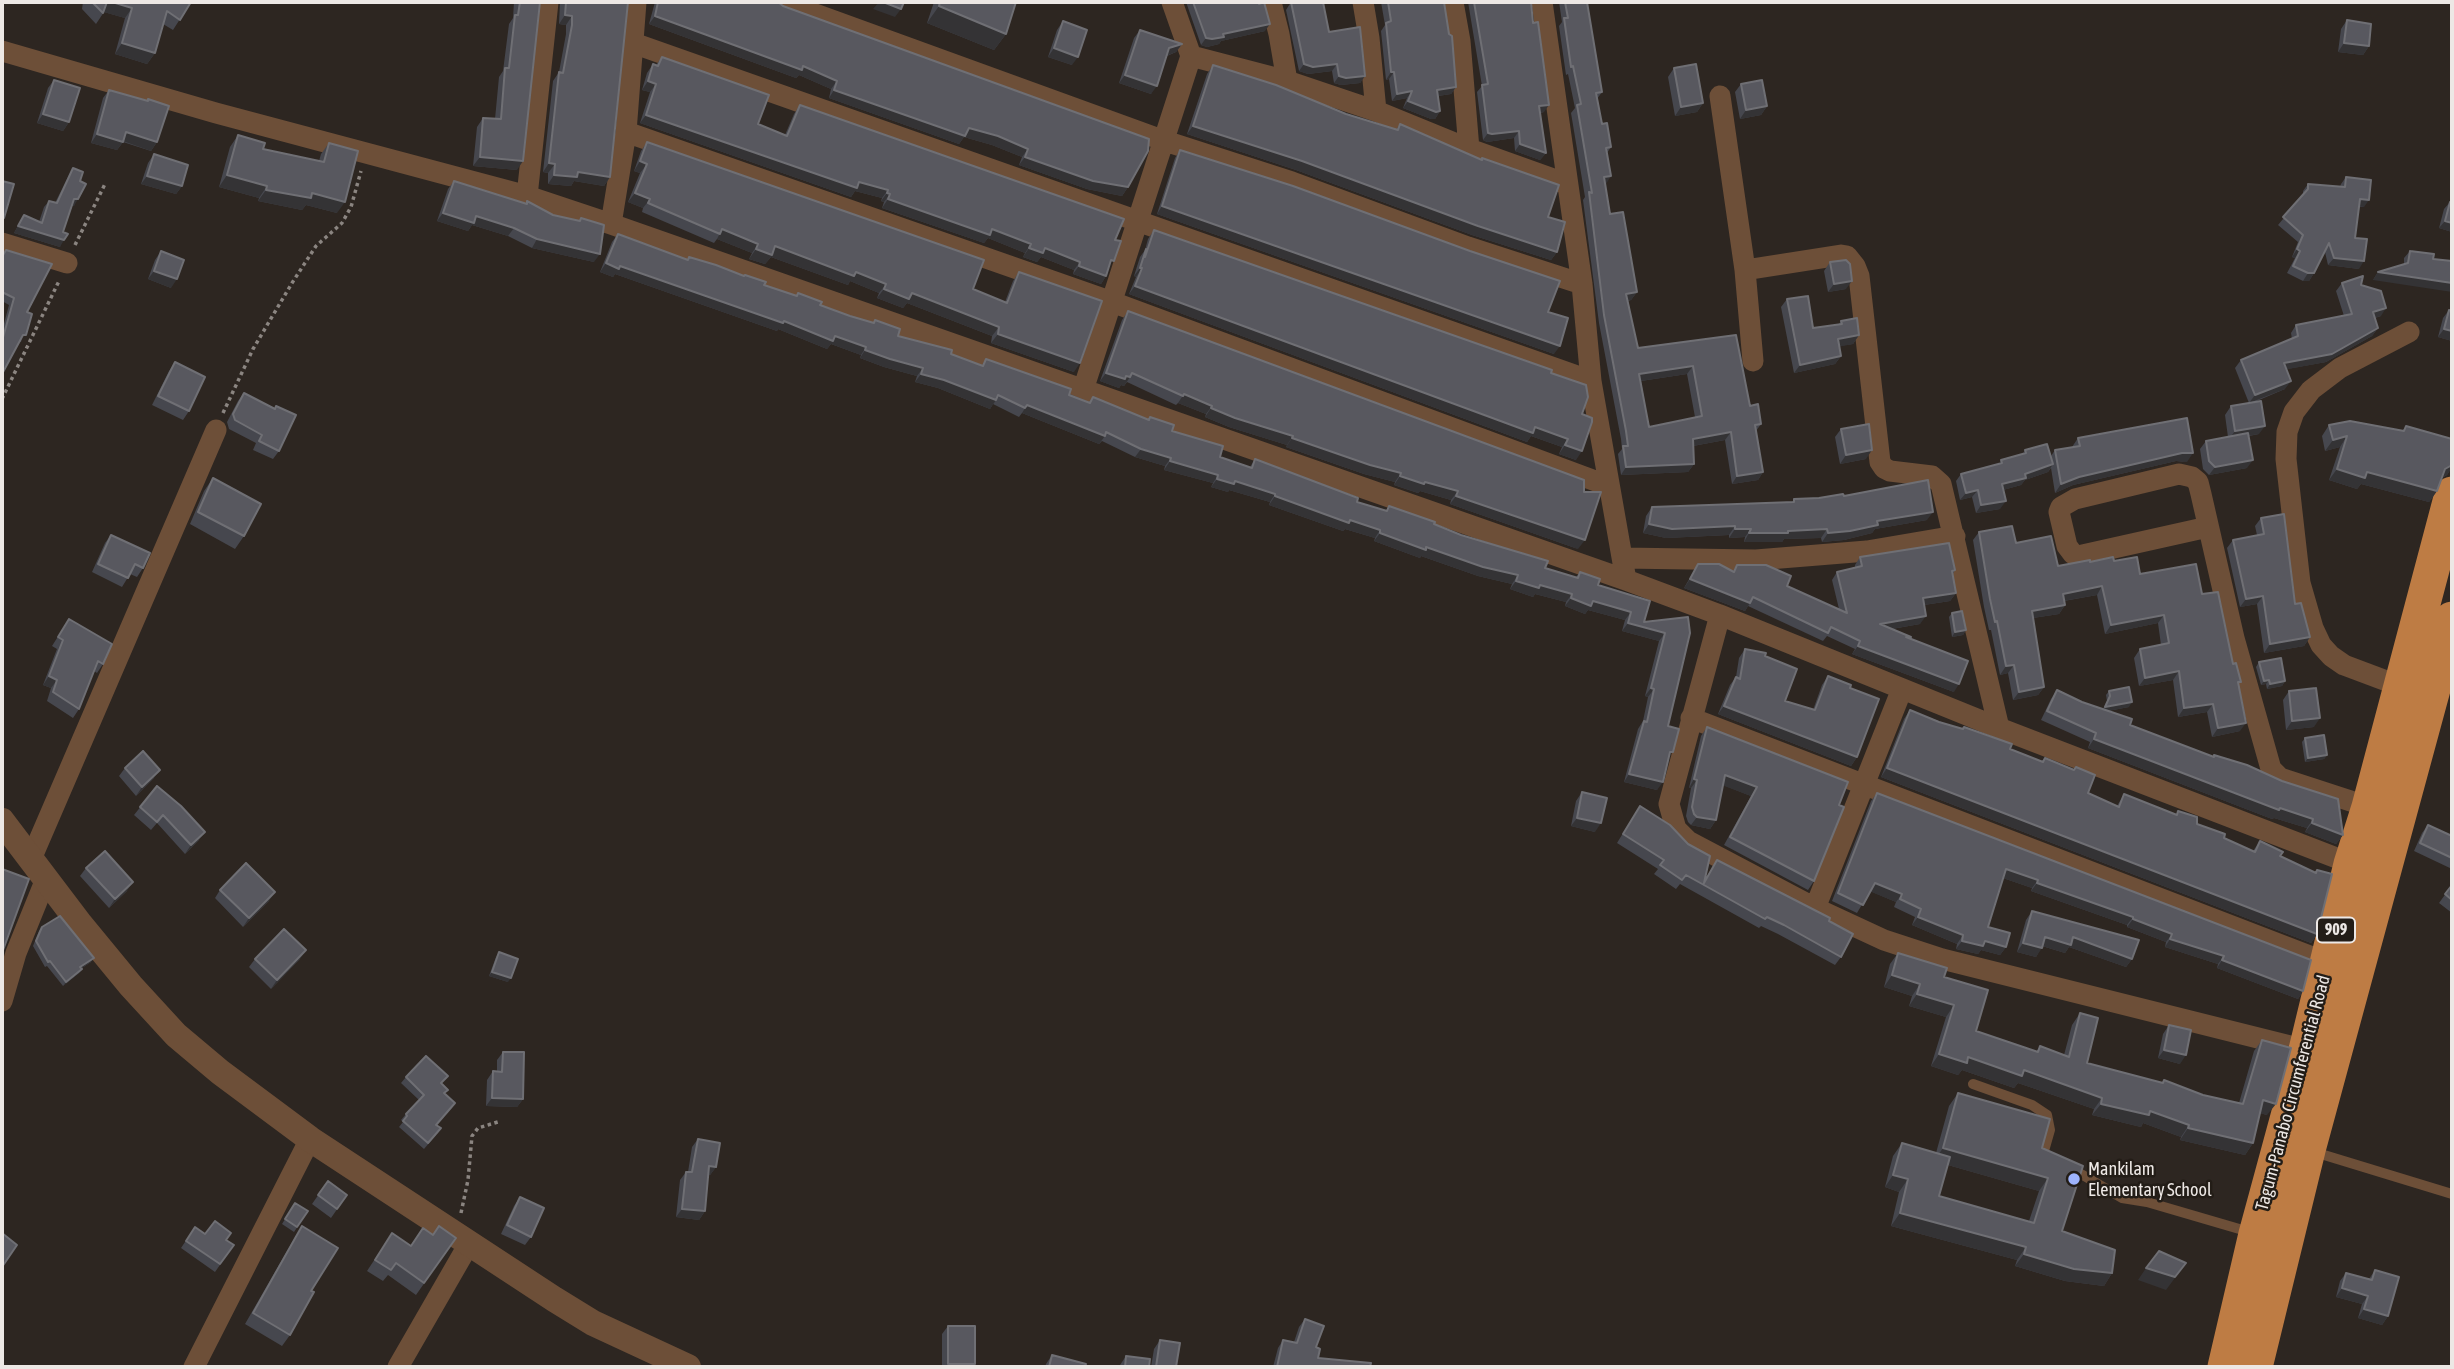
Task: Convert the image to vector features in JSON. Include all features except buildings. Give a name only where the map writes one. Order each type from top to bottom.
[{"type":"highway","name":"Tagum-Panabo Circumferential Road","points":[[2255,1367],[2308,1150],[2366,870],[2369,807],[2452,494]]},
{"type":"highway","name":"Tagum-Panabo Circumferential Road","points":[[2225,1367],[2256,1234],[2328,963],[2366,870],[2452,619]]},
{"type":"street","points":[[527,195],[548,2]]},
{"type":"street","points":[[611,224],[626,132],[636,2]]},
{"type":"street","points":[[782,2],[805,6],[1165,141],[1292,182],[1468,247],[1582,284]]},
{"type":"street","points":[[1083,390],[1191,55],[1172,2]]},
{"type":"street","points":[[1270,2],[1287,81]]},
{"type":"street","points":[[1363,2],[1376,111]]},
{"type":"street","points":[[1453,2],[1460,41],[1469,149]]},
{"type":"street","points":[[1542,2],[1582,284],[1591,381],[1626,580]]},
{"type":"street","points":[[633,43],[1591,381]]},
{"type":"street","points":[[2,51],[216,113],[527,195],[611,224],[1626,580],[2366,870]]},
{"type":"street","points":[[1191,55],[1287,81],[1376,111],[1469,149],[1567,184]]},
{"type":"street","points":[[1720,96],[1745,270],[1753,361]]},
{"type":"street","points":[[626,132],[1112,302],[1608,486]]},
{"type":"street","points":[[2,243],[67,263]]},
{"type":"street","points":[[1745,270],[1840,255],[1852,260],[1858,276],[1880,462],[1890,471],[1925,474],[1937,478],[1941,484],[1999,728]]},
{"type":"street","points":[[2400,686],[2344,664],[2331,656],[2321,645],[2313,628],[2300,583],[2286,459],[2287,432],[2294,412],[2311,390],[2340,368],[2409,332]]},
{"type":"street","points":[[2,1001],[38,869],[216,430]]},
{"type":"street","points":[[2208,527],[2078,556],[2067,546],[2059,512],[2075,499],[2179,474],[2197,482],[2208,527],[2238,650],[2271,769],[2280,778],[2369,807]]},
{"type":"street","points":[[1622,558],[1756,560],[1867,551],[1955,536]]},
{"type":"street","points":[[1720,615],[1668,804],[1676,829],[1688,841],[1815,908],[1884,940],[1942,959],[2306,1050]]},
{"type":"street","points":[[1815,908],[1902,689]]},
{"type":"street","points":[[1691,718],[1866,783],[2328,963]]},
{"type":"street","points":[[2,821],[131,985],[176,1035],[220,1072],[310,1139],[593,1323],[688,1367]]},
{"type":"street","points":[[194,1367],[310,1139]]},
{"type":"street","points":[[398,1367],[463,1237]]},
{"type":"lane","points":[[1973,1084],[2032,1105],[2047,1115],[2050,1130],[2044,1151],[2046,1156],[2077,1171],[2111,1194],[2256,1234]]},
{"type":"lane","points":[[2308,1150],[2452,1194]]},
{"type":"path","points":[[216,430],[253,349],[292,282],[316,246],[342,223],[351,207],[366,152]]},
{"type":"path","points":[[2,399],[105,184]]},
{"type":"path","points":[[463,1237],[472,1136],[478,1128],[501,1121]]},
{"type":"place","name":"Mankilam Elementary School","points":[[2074,1179]]}]
